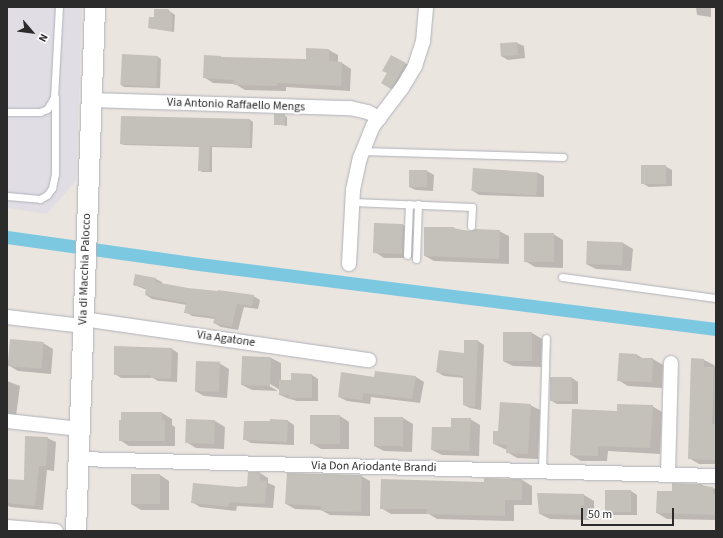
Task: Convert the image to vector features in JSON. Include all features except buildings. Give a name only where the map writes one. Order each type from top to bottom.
[{"type":"street","name":"Via di Macchia Palocco","points":[[76,531],[95,7]]},
{"type":"street","points":[[349,264],[356,173],[362,151],[368,135],[402,88],[417,62],[424,35],[426,7]]},
{"type":"street","name":"Via Antonio Raffaello Mengs","points":[[91,100],[350,108],[368,112],[379,118]]},
{"type":"street","name":"Via Agatone","points":[[7,317],[83,323],[369,360]]},
{"type":"street","points":[[668,475],[671,363]]},
{"type":"street","points":[[7,421],[80,429]]},
{"type":"street","name":"Via Don Ariodante Brandi","points":[[79,459],[716,476]]},
{"type":"street","points":[[7,527],[56,531]]},
{"type":"lane","points":[[7,196],[40,199],[47,195],[52,188],[55,174],[55,94],[59,7]]},
{"type":"lane","points":[[7,112],[44,111],[50,106],[55,94]]},
{"type":"lane","points":[[362,151],[563,157]]},
{"type":"lane","points":[[353,202],[472,207],[471,226]]},
{"type":"lane","points":[[407,255],[409,204]]},
{"type":"lane","points":[[416,259],[418,204]]},
{"type":"lane","points":[[562,277],[716,298]]},
{"type":"lane","points":[[542,471],[546,338]]},
{"type":"shaded area","points":[[7,7],[82,7],[76,181],[47,214],[7,208]]},
{"type":"waterway","points":[[7,237],[191,263],[716,329]]}]
